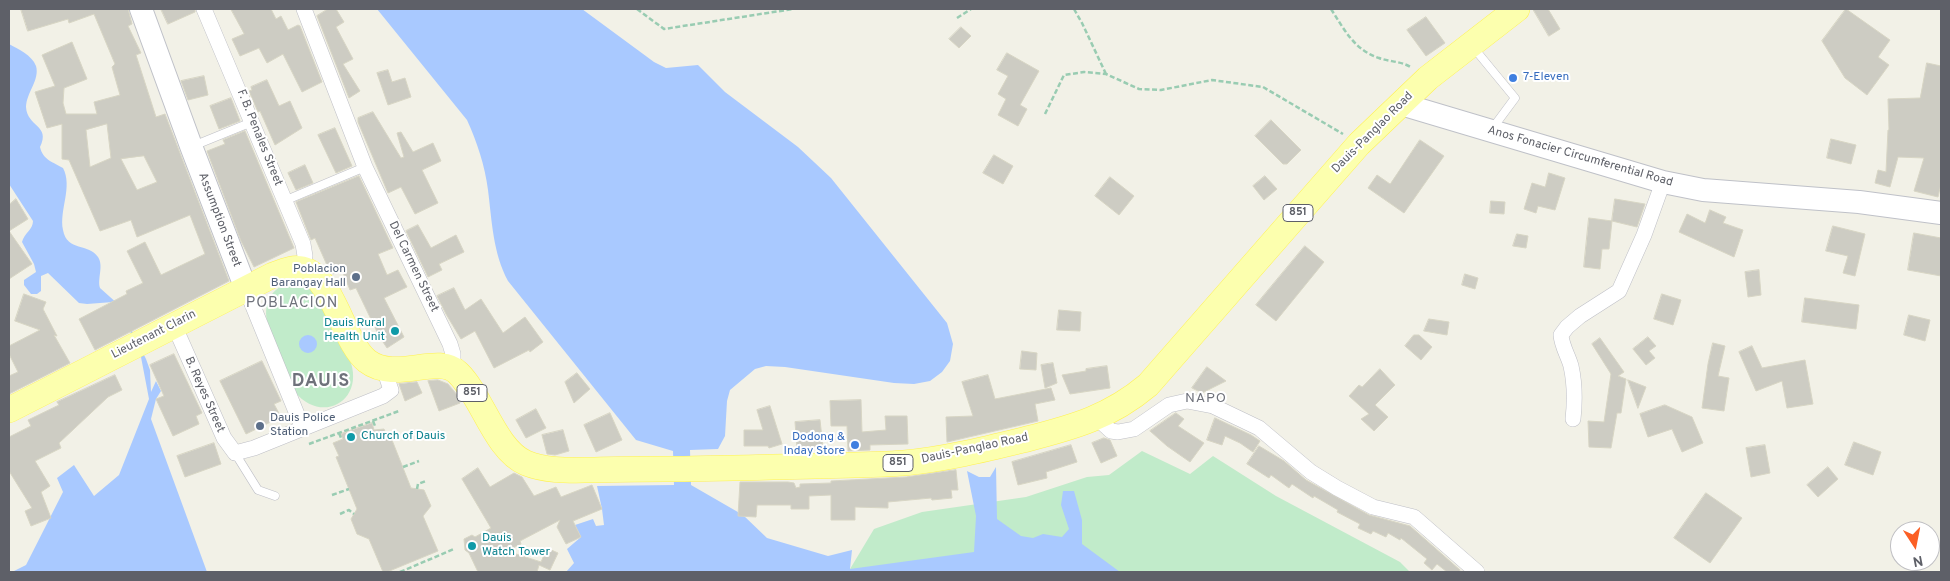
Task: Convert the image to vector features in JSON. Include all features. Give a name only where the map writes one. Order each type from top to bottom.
[{"type":"main road","name":"Assumption Street","points":[[141,9],[246,289]]},
{"type":"main road","name":"Dauis-Panglao Road","points":[[453,369],[465,382],[507,448],[518,459],[526,463],[561,470],[694,469],[879,464],[933,459],[1012,443],[1097,418],[1133,398],[1168,364],[1359,144],[1428,78],[1516,9]]},
{"type":"main road","name":"Anos Fonacier Circumferential Road","points":[[1400,104],[1662,182],[1704,190],[1860,202],[1941,213]]},
{"type":"main road","name":"Lieutenant Clarin","points":[[9,410],[246,289],[284,271],[302,269]]},
{"type":"main road","name":"851","points":[[302,269],[313,275],[324,288],[361,355],[367,360],[384,369],[400,371],[434,366],[453,369]]},
{"type":"street","name":"F. B. Penales Street","points":[[204,9],[304,251],[302,269]]},
{"type":"street","name":"Del Carmen Street","points":[[304,9],[365,167],[450,344],[453,354],[453,369]]},
{"type":"street","points":[[1573,419],[1575,397],[1572,376],[1570,364],[1561,344],[1561,335],[1580,316],[1619,291],[1644,235],[1662,182]]},
{"type":"street","name":"Assumption Street","points":[[246,289],[303,428]]},
{"type":"street","name":"B. Reyes Street","points":[[174,325],[224,438],[235,452]]},
{"type":"street","points":[[235,452],[254,448],[383,396],[391,390],[384,369]]},
{"type":"street","points":[[1097,418],[1112,431],[1118,432],[1134,429],[1169,405],[1187,401],[1213,406],[1259,428],[1311,472],[1337,488],[1373,507],[1414,517],[1477,572]]},
{"type":"lane","points":[[1471,43],[1516,98],[1490,131]]},
{"type":"lane","points":[[191,146],[252,122]]},
{"type":"lane","points":[[284,201],[365,167]]},
{"type":"lane","points":[[235,452],[258,490],[275,496]]},
{"type":"path","points":[[637,9],[664,29],[793,9]]},
{"type":"path","points":[[957,18],[971,9]]},
{"type":"path","points":[[1074,9],[1106,74]]},
{"type":"path","points":[[1331,9],[1354,44],[1378,58],[1406,63],[1428,78]]},
{"type":"path","points":[[1045,114],[1064,75],[1084,72],[1106,74],[1138,89],[1161,90],[1212,80],[1263,87],[1359,144]]},
{"type":"path","points":[[310,444],[399,411]]},
{"type":"path","points":[[373,421],[375,426],[373,426]]},
{"type":"path","points":[[339,433],[342,437]]},
{"type":"path","points":[[403,467],[419,461]]},
{"type":"path","points":[[417,489],[418,484],[426,481]]},
{"type":"path","points":[[332,495],[349,489]]},
{"type":"path","points":[[340,514],[349,510],[354,514]]},
{"type":"path","points":[[400,572],[454,549]]},
{"type":"path","points":[[411,562],[413,567]]},
{"type":"green space","points":[[292,282],[311,286],[351,363],[353,377],[351,388],[345,398],[337,404],[327,407],[316,406],[305,402],[295,392],[268,325],[266,310],[270,297],[279,288]]},
{"type":"green space","points":[[1142,451],[1190,474],[1213,456],[1276,496],[1400,562],[1410,572],[908,572],[850,569],[874,529],[922,512],[1026,497],[1087,477],[1109,475]]},
{"type":"water","points":[[377,9],[582,9],[654,62],[666,68],[698,65],[725,92],[798,147],[831,178],[947,323],[953,344],[950,361],[942,372],[930,381],[914,384],[894,383],[785,367],[766,366],[755,369],[730,390],[727,401],[725,436],[718,449],[690,450],[691,485],[743,515],[767,538],[828,556],[852,550],[850,569],[974,552],[976,516],[967,471],[979,477],[990,477],[996,467],[997,519],[1021,536],[1033,538],[1043,534],[1062,537],[1069,529],[1061,505],[1063,491],[1074,491],[1082,520],[1082,544],[1120,572],[566,572],[574,563],[567,549],[581,537],[575,525],[593,519],[596,526],[604,525],[597,486],[674,485],[673,451],[636,440],[508,281],[496,248],[483,163],[467,120]]},
{"type":"water","points":[[9,44],[28,56],[36,66],[35,81],[26,107],[27,114],[43,134],[40,147],[43,155],[63,168],[66,175],[67,183],[62,222],[65,237],[73,245],[89,250],[98,257],[100,261],[100,288],[119,305],[146,359],[150,370],[151,392],[156,381],[161,391],[156,399],[151,419],[207,572],[12,572],[26,565],[63,492],[57,478],[74,465],[94,496],[119,475],[149,399],[141,357],[124,317],[113,302],[79,303],[48,273],[41,276],[41,291],[37,294],[31,294],[24,285],[24,280],[36,272],[34,264],[22,242],[32,227],[33,221],[9,184]]},
{"type":"water","points":[[308,335],[314,338],[317,344],[314,350],[308,353],[302,350],[299,344],[302,338]]},
{"type":"building","points":[[21,9],[128,9],[132,24],[128,26],[141,53],[136,55],[156,117],[165,114],[229,281],[95,350],[79,319],[127,294],[126,291],[143,283],[127,251],[145,242],[161,275],[205,254],[190,215],[137,237],[131,220],[100,231],[69,160],[62,159],[62,124],[47,128],[35,92],[55,86],[42,55],[72,42],[87,79],[64,88],[63,103],[66,114],[97,114],[94,102],[120,95],[112,67],[115,64],[94,14],[69,23],[68,19],[28,31]],"holes":[[[107,124],[111,158],[90,167],[86,130]],[[144,156],[157,182],[137,190],[121,159]]]},
{"type":"building","points":[[161,9],[195,9],[195,12],[168,24]]},
{"type":"building","points":[[231,9],[271,9],[276,19],[281,16],[288,30],[298,25],[300,26],[322,82],[302,92],[283,54],[267,63],[259,48],[240,56],[232,39],[244,34]]},
{"type":"building","points":[[328,9],[336,9],[344,22],[336,27],[353,59],[343,64],[360,91],[349,98],[317,16]]},
{"type":"building","points":[[1533,9],[1548,9],[1560,29],[1549,36]]},
{"type":"building","points":[[1846,9],[1890,40],[1878,57],[1889,65],[1867,95],[1845,78],[1822,41]]},
{"type":"building","points":[[1426,17],[1445,43],[1426,56],[1407,30]]},
{"type":"building","points":[[961,27],[971,36],[959,48],[949,39]]},
{"type":"building","points":[[1007,53],[1039,71],[1020,105],[1027,109],[1018,126],[998,115],[1006,99],[998,94],[1008,76],[997,70]]},
{"type":"building","points":[[1927,63],[1941,66],[1941,184],[1938,197],[1914,191],[1924,158],[1898,157],[1890,187],[1875,183],[1878,170],[1886,172],[1889,130],[1888,99],[1920,98]]},
{"type":"building","points":[[388,70],[392,82],[405,78],[411,97],[388,105],[377,73]]},
{"type":"building","points":[[204,76],[208,95],[188,100],[181,81]]},
{"type":"building","points":[[267,80],[279,106],[290,101],[302,128],[275,145],[249,91],[252,90],[251,87]]},
{"type":"building","points":[[231,98],[240,121],[219,129],[210,106]]},
{"type":"building","points":[[373,112],[401,158],[404,157],[397,133],[401,132],[413,152],[433,143],[441,161],[422,170],[438,203],[415,214],[401,187],[388,193],[358,122],[358,118]]},
{"type":"building","points":[[1271,120],[1301,150],[1287,164],[1283,164],[1255,136]]},
{"type":"building","points":[[335,128],[352,166],[336,173],[318,135]]},
{"type":"building","points":[[245,131],[294,248],[254,267],[241,241],[207,151],[225,144],[223,140]]},
{"type":"building","points":[[1831,139],[1856,145],[1851,164],[1827,158]]},
{"type":"building","points":[[1420,140],[1444,156],[1404,213],[1368,188],[1377,175],[1390,184]]},
{"type":"building","points":[[994,155],[1013,166],[1003,184],[983,173]]},
{"type":"building","points":[[305,165],[313,183],[296,190],[288,173]]},
{"type":"building","points":[[1549,173],[1565,178],[1555,210],[1538,206],[1536,213],[1524,209],[1532,183],[1545,187]]},
{"type":"building","points":[[359,176],[393,248],[378,254],[387,275],[398,270],[407,287],[384,298],[404,337],[387,348],[379,336],[356,288],[350,290],[342,270],[333,274],[330,272],[315,238],[311,240],[296,202]]},
{"type":"building","points":[[1265,176],[1277,189],[1264,200],[1253,186]]},
{"type":"building","points":[[1110,177],[1134,196],[1119,215],[1095,196]]},
{"type":"building","points":[[16,199],[28,219],[9,231],[9,205]]},
{"type":"building","points":[[1615,199],[1645,204],[1637,227],[1612,221]]},
{"type":"building","points":[[1491,201],[1505,202],[1504,214],[1490,213]]},
{"type":"building","points":[[1710,210],[1726,217],[1723,223],[1743,230],[1734,257],[1679,232],[1687,214],[1705,223]]},
{"type":"building","points":[[1589,218],[1612,221],[1609,249],[1602,249],[1600,269],[1584,267]]},
{"type":"building","points":[[418,225],[431,248],[456,235],[464,252],[439,264],[442,270],[428,277],[406,231]]},
{"type":"building","points":[[1833,226],[1865,234],[1855,276],[1843,273],[1848,256],[1826,251]]},
{"type":"building","points":[[9,231],[32,264],[9,279]]},
{"type":"building","points":[[1914,233],[1941,238],[1941,276],[1908,270]]},
{"type":"building","points":[[1517,234],[1528,236],[1526,248],[1513,246]]},
{"type":"building","points":[[1305,246],[1324,262],[1276,321],[1256,305]]},
{"type":"building","points":[[1759,270],[1761,295],[1748,297],[1745,272]]},
{"type":"building","points":[[1465,274],[1478,278],[1475,289],[1462,285]]},
{"type":"building","points":[[454,288],[465,310],[481,299],[503,333],[525,317],[543,342],[530,352],[529,350],[494,368],[475,331],[461,339],[437,296]]},
{"type":"building","points":[[24,294],[46,302],[43,309],[57,336],[54,335],[70,363],[9,394],[9,376],[18,372],[9,354],[9,346],[40,330],[15,321]]},
{"type":"building","points":[[1662,294],[1681,300],[1673,325],[1654,319]]},
{"type":"building","points":[[1805,298],[1859,305],[1856,329],[1802,322]]},
{"type":"building","points":[[1059,310],[1081,312],[1080,331],[1057,330]]},
{"type":"building","points":[[1909,315],[1930,320],[1925,341],[1904,335]]},
{"type":"building","points":[[1429,319],[1449,322],[1447,335],[1424,331]]},
{"type":"building","points":[[1414,335],[1419,335],[1432,347],[1421,360],[1405,346]]},
{"type":"building","points":[[1648,337],[1656,346],[1649,351],[1655,358],[1646,365],[1633,349]]},
{"type":"building","points":[[1600,338],[1624,372],[1618,376],[1626,379],[1621,413],[1617,413],[1611,448],[1589,447],[1588,421],[1604,422],[1611,374],[1592,344]]},
{"type":"building","points":[[1713,343],[1725,346],[1718,376],[1729,378],[1724,411],[1702,408]]},
{"type":"building","points":[[1752,346],[1762,368],[1805,360],[1813,404],[1787,408],[1782,381],[1756,391],[1739,352]]},
{"type":"building","points":[[1022,351],[1037,353],[1036,370],[1020,369]]},
{"type":"building","points":[[174,354],[202,413],[196,416],[199,424],[173,436],[156,399],[164,396],[150,365]]},
{"type":"building","points":[[262,361],[281,401],[274,404],[281,417],[246,434],[220,381]]},
{"type":"building","points":[[1053,363],[1057,383],[1045,388],[1041,365]]},
{"type":"building","points":[[1107,366],[1110,388],[1070,394],[1062,375]]},
{"type":"building","points":[[1207,367],[1226,381],[1202,393],[1192,388]]},
{"type":"building","points":[[1380,369],[1395,385],[1375,405],[1388,417],[1374,431],[1361,419],[1369,414],[1349,396],[1359,385],[1362,387]]},
{"type":"building","points":[[577,373],[590,389],[574,403],[565,382]]},
{"type":"building","points":[[115,375],[122,390],[108,397],[59,443],[61,448],[35,461],[50,486],[41,492],[51,518],[31,526],[25,511],[32,508],[9,471],[9,437],[31,426],[28,420],[59,405],[57,402]]},
{"type":"building","points":[[988,375],[995,399],[1051,388],[1055,400],[1035,404],[1038,421],[947,442],[946,417],[973,416],[962,382]]},
{"type":"building","points":[[438,380],[448,384],[458,396],[460,403],[439,411],[428,381]]},
{"type":"building","points":[[1628,380],[1646,387],[1638,408]]},
{"type":"building","points":[[417,382],[422,393],[405,401],[399,384]]},
{"type":"building","points":[[861,400],[862,432],[886,430],[885,416],[907,416],[908,444],[870,445],[870,450],[848,451],[847,426],[831,426],[830,401]]},
{"type":"building","points":[[1665,405],[1692,417],[1703,443],[1682,452],[1672,429],[1648,437],[1640,414]]},
{"type":"building","points":[[770,406],[782,444],[769,448],[768,446],[744,446],[744,430],[763,430],[757,410]]},
{"type":"building","points":[[536,409],[546,428],[526,438],[516,420]]},
{"type":"building","points":[[610,413],[622,440],[596,452],[584,425]]},
{"type":"building","points":[[1176,413],[1184,419],[1178,426],[1204,443],[1190,462],[1150,431]]},
{"type":"building","points":[[1215,418],[1260,441],[1253,452],[1225,436],[1222,445],[1207,440]]},
{"type":"building","points":[[820,420],[823,447],[797,449],[795,422]]},
{"type":"building","points":[[372,423],[374,430],[384,429],[387,436],[390,435],[411,488],[424,490],[431,506],[423,516],[438,551],[387,572],[383,572],[369,539],[357,534],[351,519],[357,509],[336,457],[339,456],[333,443],[343,439],[341,434]]},
{"type":"building","points":[[563,430],[569,451],[555,455],[547,454],[542,435]]},
{"type":"building","points":[[1104,438],[1110,440],[1117,456],[1101,463],[1092,443]]},
{"type":"building","points":[[1854,442],[1881,452],[1873,475],[1845,465]]},
{"type":"building","points":[[214,443],[221,464],[185,477],[177,456]]},
{"type":"building","points":[[1071,445],[1077,462],[1046,472],[1047,478],[1018,485],[1012,462]]},
{"type":"building","points":[[1765,445],[1770,473],[1751,477],[1746,448]]},
{"type":"building","points":[[1259,446],[1284,461],[1306,480],[1369,515],[1410,526],[1460,570],[1459,572],[1447,572],[1437,564],[1432,570],[1424,563],[1427,559],[1401,538],[1400,540],[1388,533],[1386,537],[1373,531],[1371,534],[1358,528],[1360,524],[1337,512],[1338,510],[1314,496],[1313,498],[1292,484],[1289,488],[1271,475],[1269,478],[1247,464]]},
{"type":"building","points":[[1828,467],[1838,479],[1818,497],[1807,485]]},
{"type":"building","points":[[478,468],[490,487],[514,473],[522,477],[534,496],[556,487],[561,497],[592,485],[602,509],[573,521],[581,537],[566,544],[557,527],[560,520],[520,541],[521,544],[507,551],[541,562],[547,548],[558,553],[550,570],[539,565],[537,572],[478,572],[469,553],[465,550],[464,539],[472,535],[475,537],[491,528],[462,479]]},
{"type":"building","points":[[956,470],[958,490],[951,490],[952,498],[888,502],[888,508],[855,507],[855,520],[831,520],[831,495],[809,496],[809,509],[791,509],[791,505],[757,505],[756,517],[738,516],[740,482],[788,482],[794,483],[796,488],[800,487],[800,484],[906,477]]},
{"type":"building","points":[[1706,493],[1742,518],[1710,563],[1674,538]]},
{"type":"place","name":"7-Eleven","points":[[1513,78]]},
{"type":"place","name":"Poblacion Barangay Hall","points":[[356,277]]},
{"type":"place","name":"Dauis Rural Health Unit","points":[[395,331]]},
{"type":"place","name":"Dauis Police Station","points":[[260,426]]},
{"type":"place","name":"Church of Dauis","points":[[351,437]]},
{"type":"place","name":"Dodong & Inday Store","points":[[855,445]]},
{"type":"place","name":"Dauis Watch Tower","points":[[472,546]]},
{"type":"district","name":"POBLACION","points":[[292,304]]},
{"type":"district","name":"DAUIS","points":[[321,382]]},
{"type":"district","name":"NAPO","points":[[1206,399]]}]
